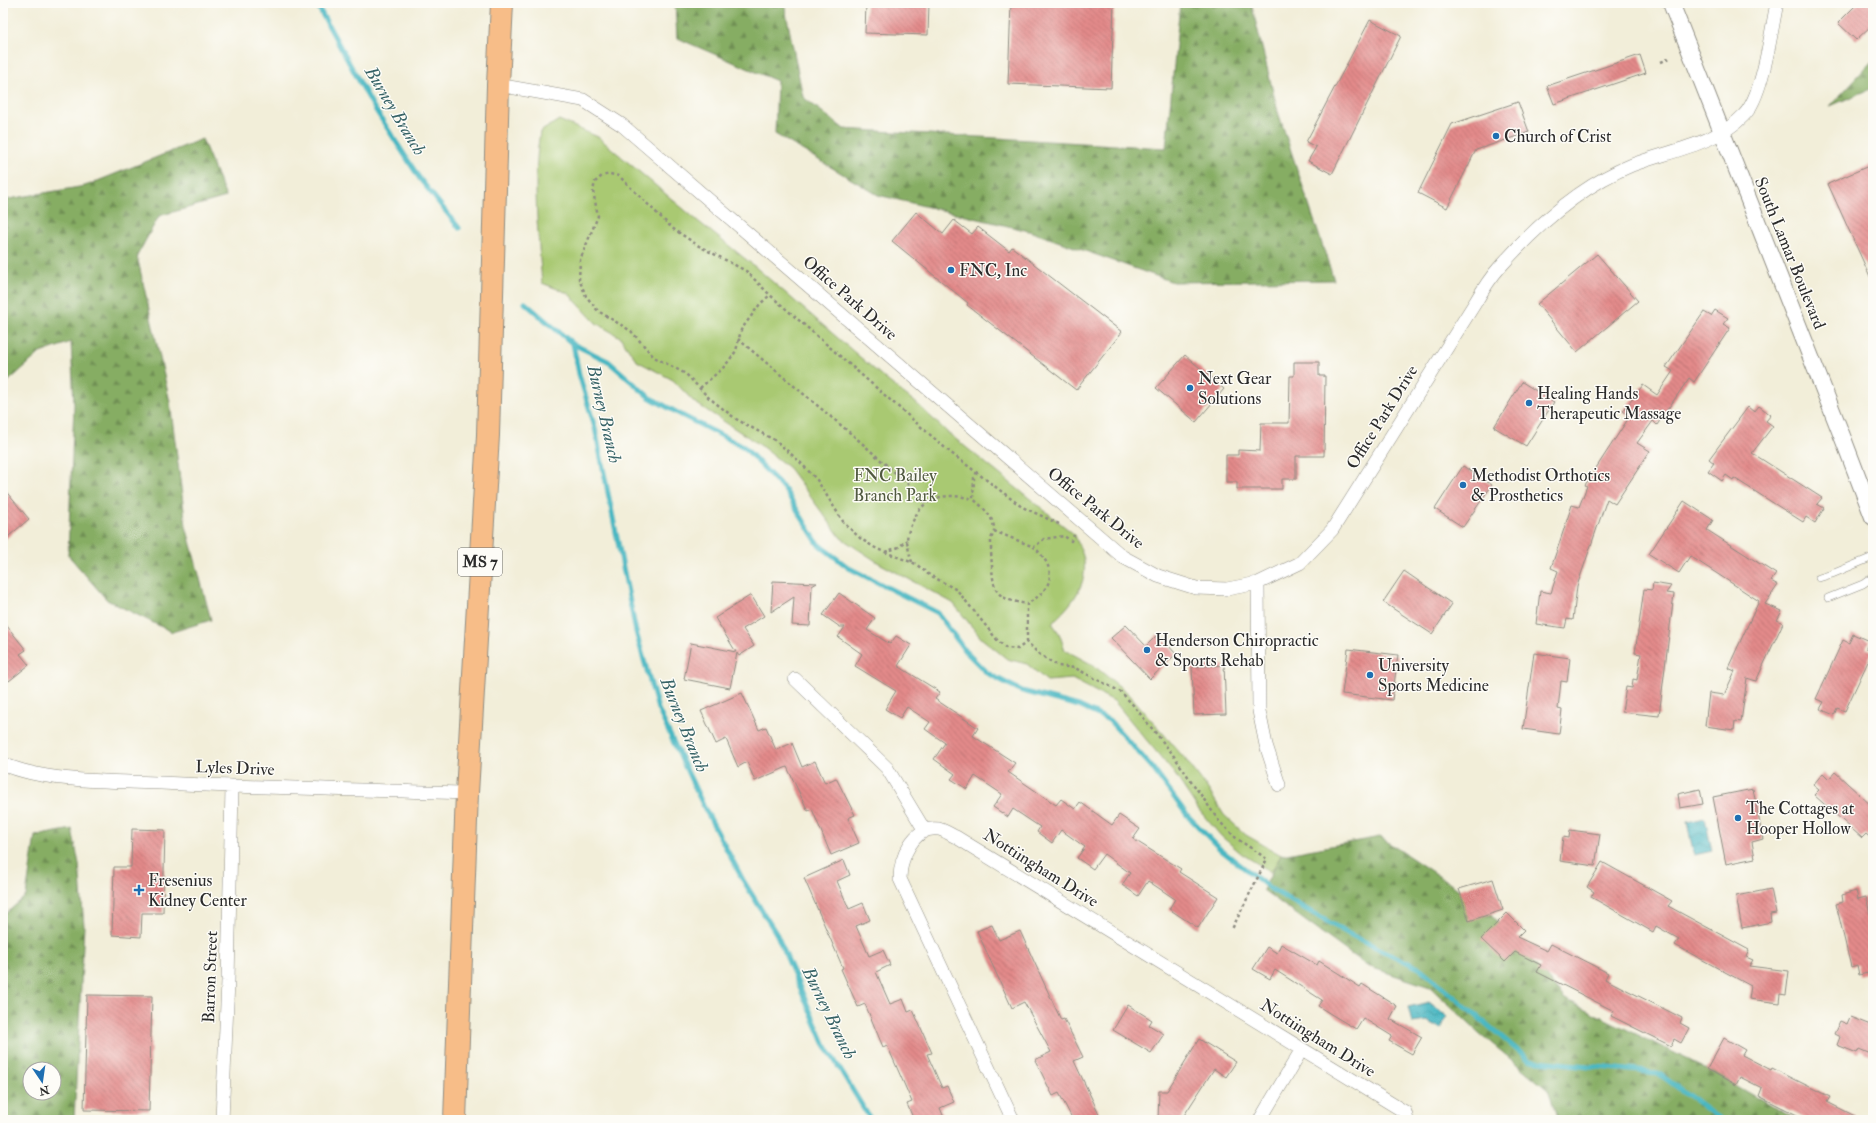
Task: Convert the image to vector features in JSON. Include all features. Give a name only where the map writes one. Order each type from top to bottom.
[{"type":"highway","name":"MS 7","points":[[455,1120],[467,793],[488,435],[498,85],[502,3]]},
{"type":"street","name":"South Lamar Boulevard","points":[[1671,3],[1873,517]]},
{"type":"street","points":[[1722,134],[1745,115],[1758,93],[1776,3]]},
{"type":"street","name":"Office Park Drive","points":[[498,85],[583,100],[622,125],[1123,557],[1158,576],[1196,588],[1227,589],[1258,583],[1300,563],[1332,530],[1475,302],[1498,269],[1555,212],[1588,188],[1631,166],[1722,134]]},
{"type":"street","points":[[1258,583],[1259,712],[1279,785]]},
{"type":"street","points":[[795,679],[887,768],[924,831],[909,844],[900,867],[900,879],[1013,1120]]},
{"type":"street","name":"Lyles Drive","points":[[3,764],[42,776],[232,787],[467,793]]},
{"type":"street","name":"Barron Street","points":[[222,1120],[228,981],[232,787]]},
{"type":"street","name":"Nottiingham Drive","points":[[924,831],[939,829],[956,837],[1405,1112],[1407,1120]]},
{"type":"street","points":[[1261,1118],[1302,1049]]},
{"type":"lane","points":[[1818,578],[1832,574],[1873,557]]},
{"type":"lane","points":[[1828,598],[1863,584],[1873,577]]},
{"type":"lane","points":[[1863,584],[1873,585]]},
{"type":"path","points":[[1661,62],[1670,58]]},
{"type":"path","points":[[1027,642],[1018,649],[1006,648],[998,641],[957,590],[928,574],[912,562],[885,552],[861,539],[844,523],[817,480],[799,461],[776,441],[736,419],[708,398],[686,374],[654,357],[631,331],[598,311],[586,296],[579,279],[580,260],[598,216],[594,191],[595,182],[602,176],[610,174],[619,176],[672,228],[699,246],[746,271],[770,295],[951,453],[1022,508],[1057,522],[1063,527]]},
{"type":"path","points":[[700,388],[725,366],[736,351],[740,330],[760,304],[770,295]]},
{"type":"path","points":[[738,339],[860,442],[926,502]]},
{"type":"path","points":[[973,499],[974,478],[977,472]]},
{"type":"path","points":[[912,562],[907,540],[909,529],[916,514],[926,502],[946,495],[961,496],[973,499],[984,508],[991,519],[994,531],[991,538],[991,554],[992,579],[995,589],[1004,598],[1027,604]]},
{"type":"path","points":[[994,531],[1034,547],[1043,555],[1049,566],[1050,579],[1045,590],[1027,604]]},
{"type":"path","points":[[1034,547],[1044,539],[1056,536],[1064,536],[1071,541],[1075,535],[1069,531]]},
{"type":"path","points":[[885,552],[898,547],[907,540]]},
{"type":"path","points":[[1027,604],[1027,642],[1039,654],[1058,666],[1075,668],[1121,692],[1171,752],[1218,821],[1236,838],[1267,859],[1232,929]]},
{"type":"green space","points":[[675,3],[784,3],[803,97],[844,129],[1166,148],[1180,3],[1251,3],[1278,112],[1334,280],[1173,282],[1029,231],[878,195],[775,134],[777,81],[677,38]]},
{"type":"green space","points":[[1873,60],[1873,88],[1830,106]]},
{"type":"green space","name":"FNC Bailey Branch Park","points":[[559,120],[598,137],[699,222],[753,265],[889,382],[915,402],[947,432],[1075,535],[1083,556],[1084,576],[1072,601],[1052,623],[1059,633],[1065,650],[1093,665],[1129,694],[1186,760],[1206,786],[1224,815],[1246,835],[1281,855],[1271,872],[1242,854],[1221,836],[1199,810],[1174,773],[1114,701],[1072,679],[1047,681],[1027,664],[1007,659],[981,638],[953,603],[879,563],[841,538],[789,468],[760,445],[694,402],[673,380],[637,361],[620,337],[596,323],[568,293],[542,283],[536,208],[536,169],[540,132]]},
{"type":"green space","points":[[202,139],[226,197],[159,216],[137,256],[170,402],[186,526],[211,620],[172,632],[107,600],[68,555],[74,405],[71,342],[40,353],[3,386],[3,200],[85,186]]},
{"type":"green space","points":[[72,829],[79,864],[84,926],[74,1120],[3,1120],[3,916],[26,896],[35,836]]},
{"type":"green space","points":[[1380,837],[1485,907],[1565,999],[1705,1068],[1795,1120],[1558,1120],[1548,1090],[1478,1032],[1430,987],[1367,966],[1263,890],[1281,855]]},
{"type":"water","points":[[1705,818],[1712,851],[1694,855],[1687,822]]},
{"type":"water","points":[[1429,1002],[1447,1016],[1441,1029],[1427,1021],[1412,1023],[1408,1007]]},
{"type":"building","points":[[866,3],[929,3],[928,35],[865,33]]},
{"type":"building","points":[[1011,3],[1114,3],[1111,88],[1008,84]]},
{"type":"building","points":[[1858,3],[1873,3],[1873,24],[1856,40],[1838,23]]},
{"type":"building","points":[[1370,20],[1401,36],[1332,174],[1308,161],[1316,147],[1306,142]]},
{"type":"building","points":[[1640,55],[1646,73],[1554,104],[1547,86]]},
{"type":"building","points":[[1518,102],[1529,132],[1476,150],[1447,208],[1418,193],[1452,124]]},
{"type":"building","points":[[1873,164],[1873,283],[1828,184]]},
{"type":"building","points":[[916,212],[943,234],[954,220],[972,234],[978,227],[1009,251],[1012,247],[1122,332],[1076,390],[967,305],[968,303],[892,241]]},
{"type":"building","points":[[1597,254],[1638,301],[1577,352],[1537,304]]},
{"type":"building","points":[[1715,310],[1728,318],[1723,324],[1730,328],[1694,382],[1689,378],[1657,425],[1653,421],[1637,443],[1650,451],[1615,504],[1607,499],[1577,586],[1573,620],[1567,619],[1565,628],[1536,624],[1540,591],[1551,593],[1558,571],[1551,568],[1572,505],[1579,507],[1587,486],[1585,485],[1630,416],[1623,411],[1643,385],[1657,395],[1673,371],[1666,367],[1704,312],[1711,316]]},
{"type":"building","name":"Next Gear Solutions","points":[[1185,355],[1224,389],[1196,422],[1156,388]]},
{"type":"building","points":[[1294,362],[1319,362],[1319,376],[1325,376],[1324,456],[1296,456],[1296,479],[1282,479],[1282,489],[1237,489],[1237,482],[1226,482],[1226,455],[1238,455],[1238,450],[1260,451],[1261,423],[1289,423],[1290,376],[1294,376]]},
{"type":"building","points":[[1522,382],[1554,402],[1526,446],[1494,427]]},
{"type":"building","points":[[1759,406],[1771,415],[1766,421],[1773,426],[1752,453],[1822,498],[1817,504],[1824,508],[1815,523],[1806,517],[1803,522],[1734,478],[1733,480],[1726,475],[1722,481],[1708,471],[1714,463],[1709,459],[1748,407],[1754,412]]},
{"type":"building","points":[[1463,466],[1492,485],[1463,527],[1435,509]]},
{"type":"building","points":[[3,488],[29,519],[3,541]]},
{"type":"building","points":[[1684,501],[1713,520],[1707,530],[1776,574],[1771,581],[1778,585],[1765,604],[1782,611],[1777,620],[1783,623],[1756,681],[1747,678],[1741,722],[1735,721],[1734,730],[1705,726],[1709,693],[1724,695],[1735,671],[1728,668],[1759,601],[1690,556],[1679,573],[1649,554]]},
{"type":"building","points":[[1404,571],[1452,604],[1432,634],[1383,602]]},
{"type":"building","points":[[773,581],[817,583],[812,586],[810,626],[792,625],[794,597],[771,612]]},
{"type":"building","points":[[1653,583],[1671,586],[1666,593],[1674,594],[1659,716],[1622,712],[1626,687],[1632,688],[1633,679],[1637,680],[1641,654],[1635,653],[1644,589],[1652,590]]},
{"type":"building","points":[[839,593],[875,618],[867,630],[890,644],[896,636],[911,645],[898,666],[940,692],[935,699],[978,728],[973,736],[1015,763],[1008,772],[1056,805],[1061,799],[1075,809],[1080,802],[1112,825],[1119,815],[1140,829],[1133,839],[1181,869],[1179,872],[1218,897],[1198,928],[1169,909],[1175,899],[1148,881],[1138,896],[1122,885],[1130,873],[1104,854],[1093,869],[1077,858],[1085,847],[1061,830],[1052,843],[1037,832],[1040,827],[1013,809],[1008,817],[993,807],[1002,794],[975,776],[967,789],[951,779],[955,774],[934,759],[945,743],[925,729],[930,722],[907,707],[900,718],[885,709],[896,691],[855,666],[862,654],[838,637],[845,627],[840,627],[823,615]]},
{"type":"building","points":[[751,595],[764,616],[743,629],[754,646],[739,656],[737,653],[730,688],[684,679],[691,643],[736,652],[715,618]]},
{"type":"building","points":[[3,621],[26,650],[20,654],[29,665],[9,681],[3,674]]},
{"type":"building","name":"Henderson Chiropractic & Sports Rehab","points":[[1126,625],[1146,646],[1158,634],[1176,654],[1150,679],[1111,638]]},
{"type":"building","points":[[1853,634],[1869,641],[1866,648],[1873,651],[1845,711],[1837,708],[1834,715],[1820,709],[1824,702],[1816,699],[1843,640],[1849,643]]},
{"type":"building","name":"University Sports Medicine","points":[[1348,649],[1398,655],[1392,700],[1342,694]]},
{"type":"building","points":[[1534,653],[1570,658],[1567,682],[1561,681],[1558,709],[1562,710],[1559,734],[1523,729]]},
{"type":"building","points":[[1224,665],[1226,714],[1194,715],[1192,667]]},
{"type":"building","points":[[742,693],[759,730],[766,727],[776,750],[792,743],[802,767],[815,761],[825,783],[836,778],[855,815],[848,818],[859,843],[831,855],[812,809],[808,811],[787,767],[755,781],[747,762],[738,767],[726,739],[716,744],[701,711]]},
{"type":"building","points":[[1835,772],[1873,807],[1873,840],[1866,834],[1862,838],[1814,795],[1819,790],[1813,785],[1823,773],[1829,779]]},
{"type":"building","points":[[1700,789],[1703,804],[1680,808],[1678,794]]},
{"type":"building","name":"The Cottages at Hooper Hollow","points":[[1753,789],[1763,839],[1752,842],[1755,858],[1726,864],[1713,797]]},
{"type":"building","name":"Fresenius Kidney Center","points":[[132,829],[165,830],[163,913],[142,913],[141,937],[112,935],[114,867],[131,867]]},
{"type":"building","points":[[1570,830],[1600,834],[1595,866],[1560,861],[1563,837],[1569,838]]},
{"type":"building","points":[[844,860],[850,875],[837,881],[849,909],[863,903],[870,920],[856,926],[869,956],[883,950],[890,965],[876,972],[890,1004],[903,999],[908,1012],[913,1010],[932,1053],[927,1054],[942,1088],[947,1086],[954,1102],[940,1108],[945,1120],[914,1120],[907,1104],[912,1102],[887,1045],[883,1047],[865,1004],[858,1007],[841,969],[843,968],[804,878]]},
{"type":"building","points":[[1602,862],[1672,901],[1668,906],[1749,950],[1746,957],[1753,960],[1749,966],[1789,971],[1786,995],[1780,994],[1779,1003],[1749,999],[1751,986],[1675,945],[1679,939],[1656,926],[1653,932],[1591,897],[1594,892],[1587,887]]},
{"type":"building","points":[[1493,879],[1503,910],[1469,921],[1459,889]]},
{"type":"building","points":[[1771,889],[1776,913],[1770,914],[1771,922],[1742,928],[1736,896]]},
{"type":"building","points":[[1856,891],[1858,899],[1866,897],[1873,926],[1873,972],[1859,975],[1857,965],[1851,967],[1836,904],[1843,902],[1842,895]]},
{"type":"building","points":[[1507,913],[1524,930],[1517,937],[1547,951],[1551,944],[1608,973],[1605,979],[1682,1018],[1680,1023],[1689,1028],[1681,1043],[1674,1039],[1671,1046],[1611,1016],[1614,1011],[1537,972],[1541,965],[1515,952],[1505,962],[1481,939]]},
{"type":"building","points":[[992,925],[999,940],[1020,931],[1061,1020],[1064,1019],[1083,1057],[1074,1061],[1102,1120],[1073,1120],[1059,1093],[1053,1096],[1035,1060],[1051,1052],[1024,1002],[1012,1008],[977,931]]},
{"type":"building","points":[[1281,944],[1317,965],[1319,961],[1360,987],[1362,984],[1397,1006],[1390,1019],[1422,1037],[1412,1054],[1389,1041],[1392,1036],[1363,1018],[1356,1029],[1334,1016],[1318,1006],[1322,1000],[1275,970],[1270,979],[1253,969],[1267,947],[1277,953]]},
{"type":"building","points":[[87,995],[152,996],[149,1111],[84,1110]]},
{"type":"building","points":[[1128,1005],[1152,1020],[1149,1025],[1164,1034],[1151,1053],[1113,1030]]},
{"type":"building","points":[[1850,1017],[1873,1026],[1873,1055],[1859,1049],[1857,1053],[1837,1045],[1840,1037],[1834,1034],[1840,1021],[1847,1024]]},
{"type":"building","points":[[1724,1038],[1745,1050],[1742,1055],[1830,1097],[1827,1102],[1863,1120],[1807,1120],[1759,1096],[1762,1088],[1740,1077],[1736,1085],[1707,1069]]},
{"type":"building","points":[[1199,1039],[1236,1062],[1226,1077],[1214,1069],[1181,1120],[1158,1120],[1159,1091],[1167,1091]]},
{"type":"waterway","name":"Burney Branch","points":[[316,3],[373,106],[420,179],[459,228]]},
{"type":"waterway","points":[[525,303],[573,344],[608,361],[649,397],[744,447],[785,490],[818,544],[849,568],[938,613],[965,651],[987,673],[1022,691],[1079,706],[1109,720],[1151,766],[1187,815],[1221,850],[1271,889],[1349,934],[1421,969],[1529,1060],[1658,1073],[1722,1120]]},
{"type":"waterway","name":"Burney Branch","points":[[573,344],[579,374],[595,428],[636,632],[658,709],[704,807],[743,880],[777,935],[824,1043],[871,1120]]},
{"type":"place","name":"Church of Crist","points":[[1496,136]]},
{"type":"place","name":"FNC, Inc","points":[[951,270]]},
{"type":"place","name":"Next Gear Solutions","points":[[1190,388]]},
{"type":"place","name":"Healing Hands Therapeutic Massage","points":[[1529,403]]},
{"type":"place","name":"Methodist Orthotics & Prosthetics","points":[[1463,485]]},
{"type":"place","name":"Henderson Chiropractic & Sports Rehab","points":[[1147,650]]},
{"type":"place","name":"University Sports Medicine","points":[[1370,675]]},
{"type":"place","name":"The Cottages at Hooper Hollow","points":[[1738,818]]},
{"type":"place","name":"Fresenius Kidney Center","points":[[139,890]]}]
